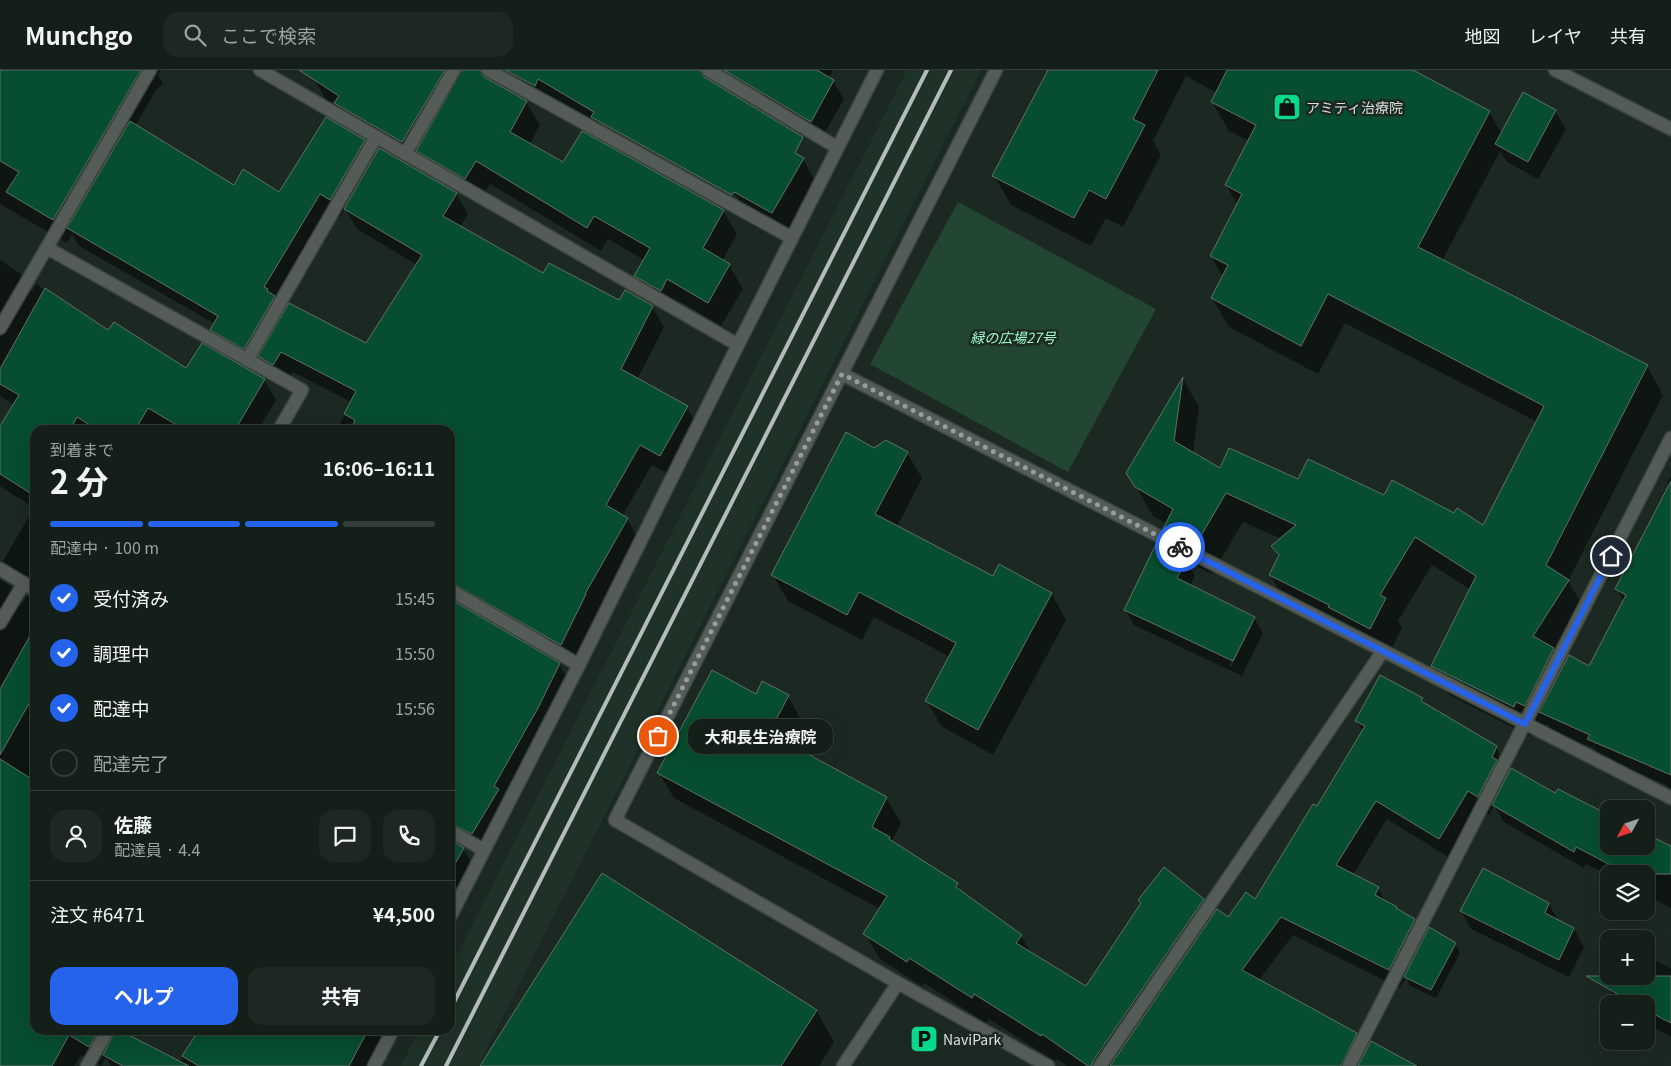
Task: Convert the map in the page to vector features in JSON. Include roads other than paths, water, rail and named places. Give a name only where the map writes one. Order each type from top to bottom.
[{"type":"street","points":[[0,328],[150,70]]},
{"type":"street","points":[[260,70],[738,345]]},
{"type":"street","points":[[405,154],[454,70]]},
{"type":"street","points":[[488,70],[792,238]]},
{"type":"street","points":[[708,70],[838,148]]},
{"type":"street","points":[[455,907],[579,665],[877,70]]},
{"type":"street","points":[[996,70],[615,820],[898,983],[1048,1066]]},
{"type":"street","points":[[1555,70],[1671,130]]},
{"type":"street","points":[[247,360],[376,137]]},
{"type":"street","points":[[47,248],[302,390],[282,425]]},
{"type":"street","points":[[842,374],[1671,798]]},
{"type":"street","points":[[1349,1066],[1671,438]]},
{"type":"street","points":[[0,569],[30,587]]},
{"type":"street","points":[[0,623],[24,583]]},
{"type":"street","points":[[455,593],[579,665]]},
{"type":"street","points":[[1100,1066],[1382,651]]},
{"type":"street","points":[[455,834],[484,850]]},
{"type":"street","points":[[843,1066],[898,983]]},
{"type":"street","points":[[87,1066],[105,1035]]},
{"type":"street","points":[[374,1066],[390,1035]]},
{"type":"railway","points":[[455,1000],[927,70]]},
{"type":"railway","points":[[446,1066],[951,70]]},
{"type":"railway","points":[[421,1066],[437,1035]]},
{"type":"place","name":"アミティ治療院","points":[[1287,107]]},
{"type":"place","name":"大和長生治療院","points":[[658,736]]},
{"type":"place","name":"NaviPark","points":[[924,1039]]},
{"type":"park label","name":"緑の広場27号","points":[[1013,337]]}]
